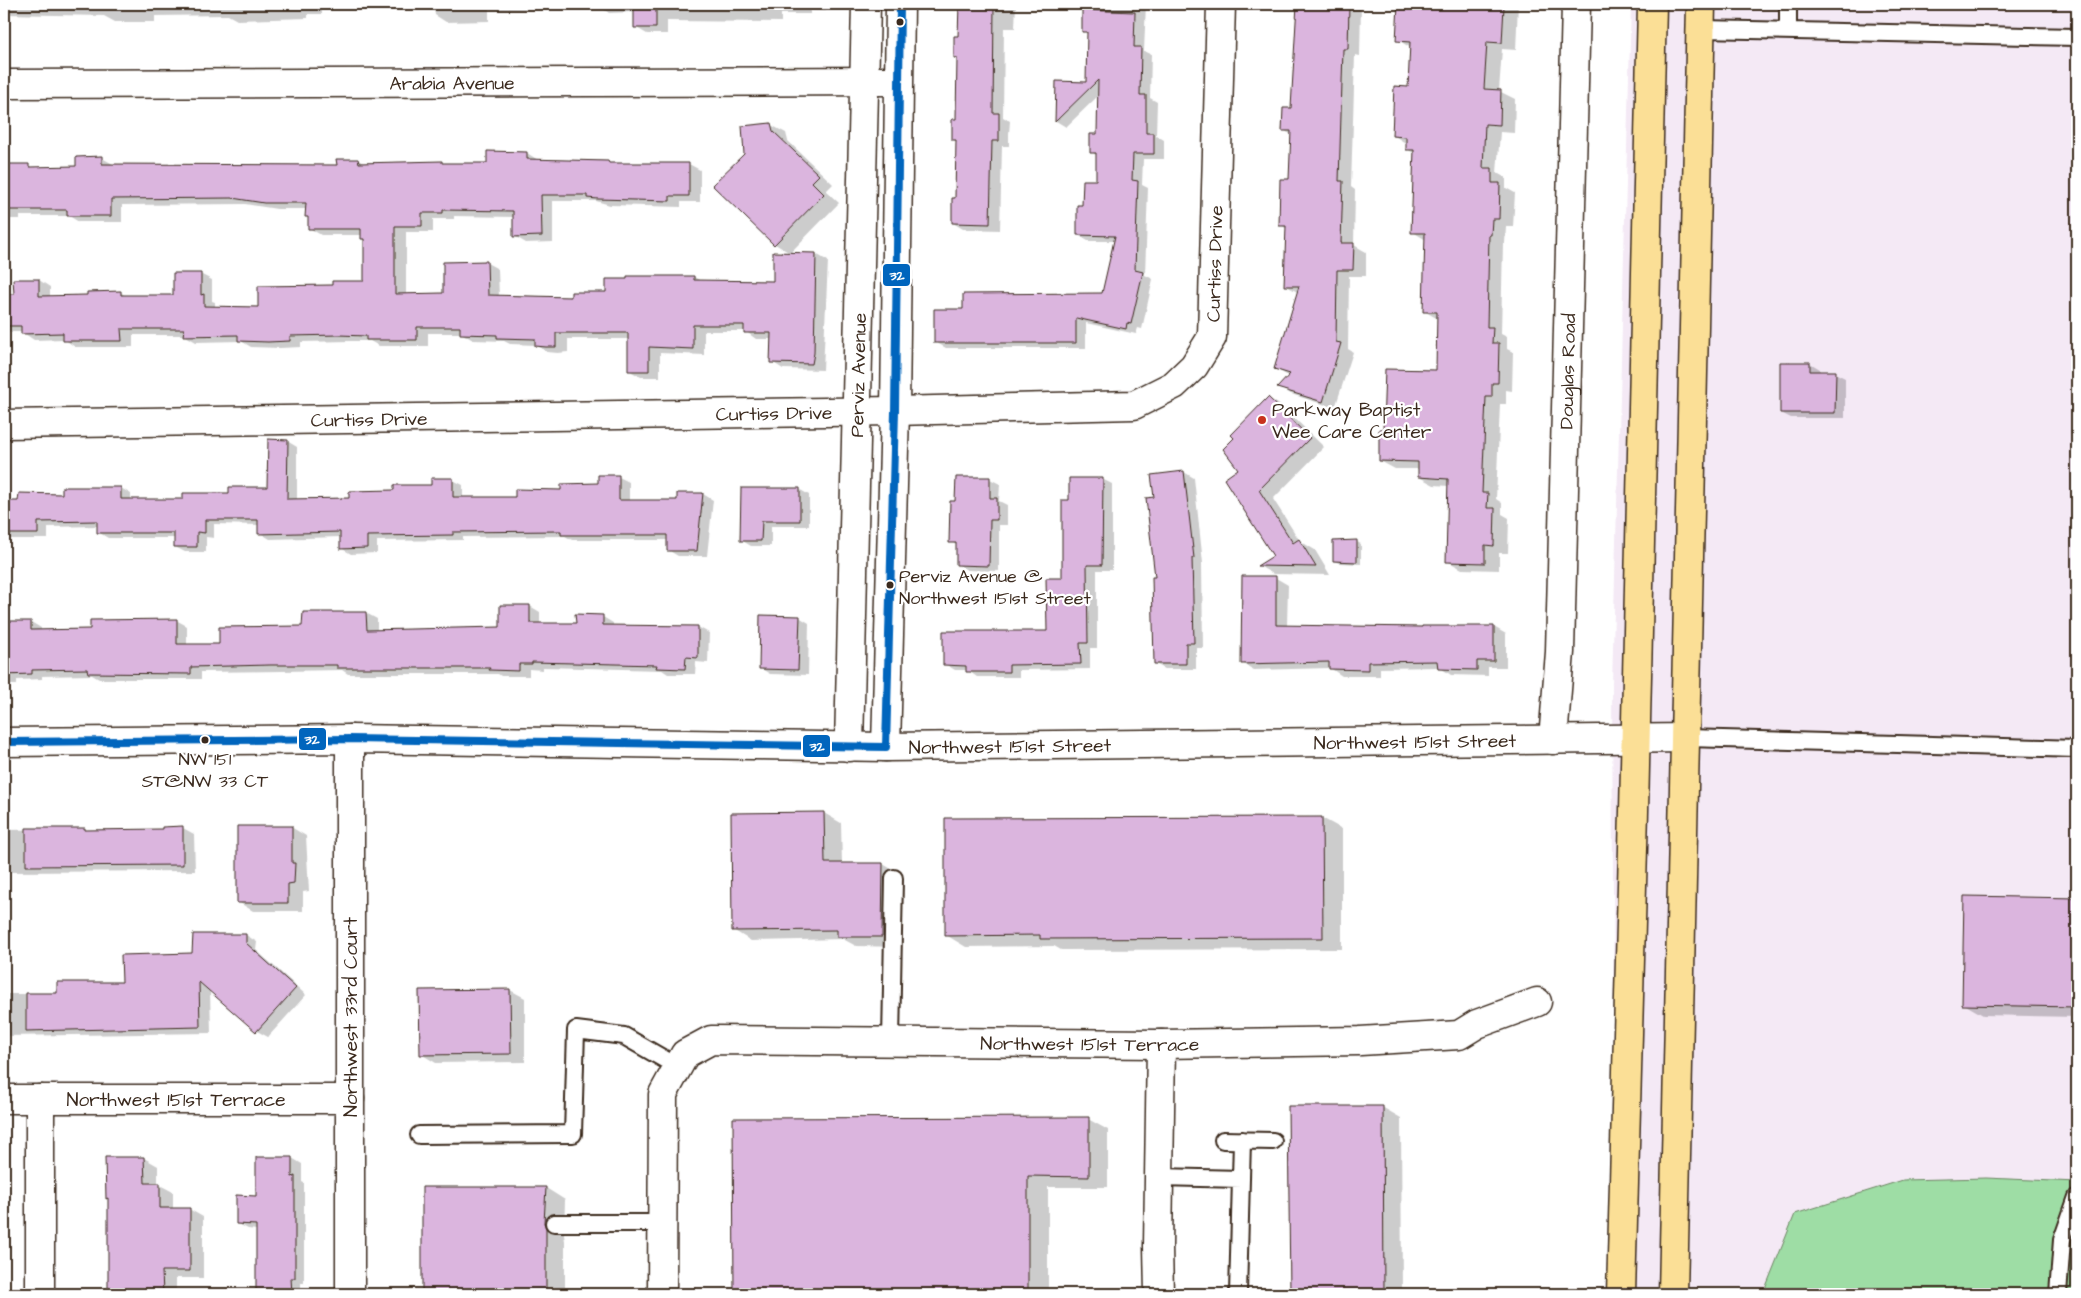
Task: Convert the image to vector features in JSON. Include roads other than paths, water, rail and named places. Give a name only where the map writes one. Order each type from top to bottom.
[{"type":"main road","points":[[1621,1294],[1636,740],[1652,4]]},
{"type":"main road","points":[[1674,1294],[1701,16]]},
{"type":"street","name":"Perviz Avenue","points":[[848,746],[866,4]]},
{"type":"street","name":"Perviz Avenue","points":[[886,747],[895,411],[900,4]]},
{"type":"street","name":"Curtiss Drive","points":[[4,424],[857,412],[1134,405],[1174,385],[1194,366],[1212,337],[1221,4]]},
{"type":"street","name":"Douglas Road","points":[[1553,740],[1560,652],[1576,4]]},
{"type":"street","name":"Arabia Avenue","points":[[4,84],[898,81]]},
{"type":"street","name":"Northwest 151st Street","points":[[4,742],[350,739],[886,747],[1687,738]]},
{"type":"street","name":"Northwest 33rd Court","points":[[350,739],[350,1294]]},
{"type":"street","name":"Northwest 151st Terrace","points":[[662,1223],[663,1094],[685,1054],[711,1040],[1161,1044],[1360,1041],[1459,1035],[1476,1024],[1537,1002]]},
{"type":"street","points":[[1159,1294],[1161,1044]]},
{"type":"street","name":"Northwest 151st Terrace","points":[[4,1099],[350,1099]]},
{"type":"street","points":[[40,1099],[40,1294]]},
{"type":"street","points":[[662,1223],[662,1294]]},
{"type":"lane","points":[[1788,4],[1788,30]]},
{"type":"lane","points":[[1701,16],[1788,30],[2077,37]]},
{"type":"lane","points":[[1687,738],[2077,748]]},
{"type":"lane","points":[[891,1041],[894,878]]},
{"type":"lane","points":[[419,1135],[573,1134],[576,1030],[624,1036],[678,1067]]},
{"type":"lane","points":[[1223,1140],[1273,1142]]},
{"type":"lane","points":[[1238,1294],[1242,1140]]},
{"type":"lane","points":[[1159,1177],[1241,1179]]},
{"type":"lane","points":[[2058,1294],[2062,1240],[2077,1197]]},
{"type":"lane","points":[[554,1223],[662,1223]]},
{"type":"place","name":"Parkway Baptist Wee Care Center","points":[[1262,420]]},
{"type":"place","name":"Perviz Avenue @ Northwest 151st Street","points":[[890,585]]},
{"type":"place","name":"NW 151 ST@NW 33 CT","points":[[205,740]]}]
